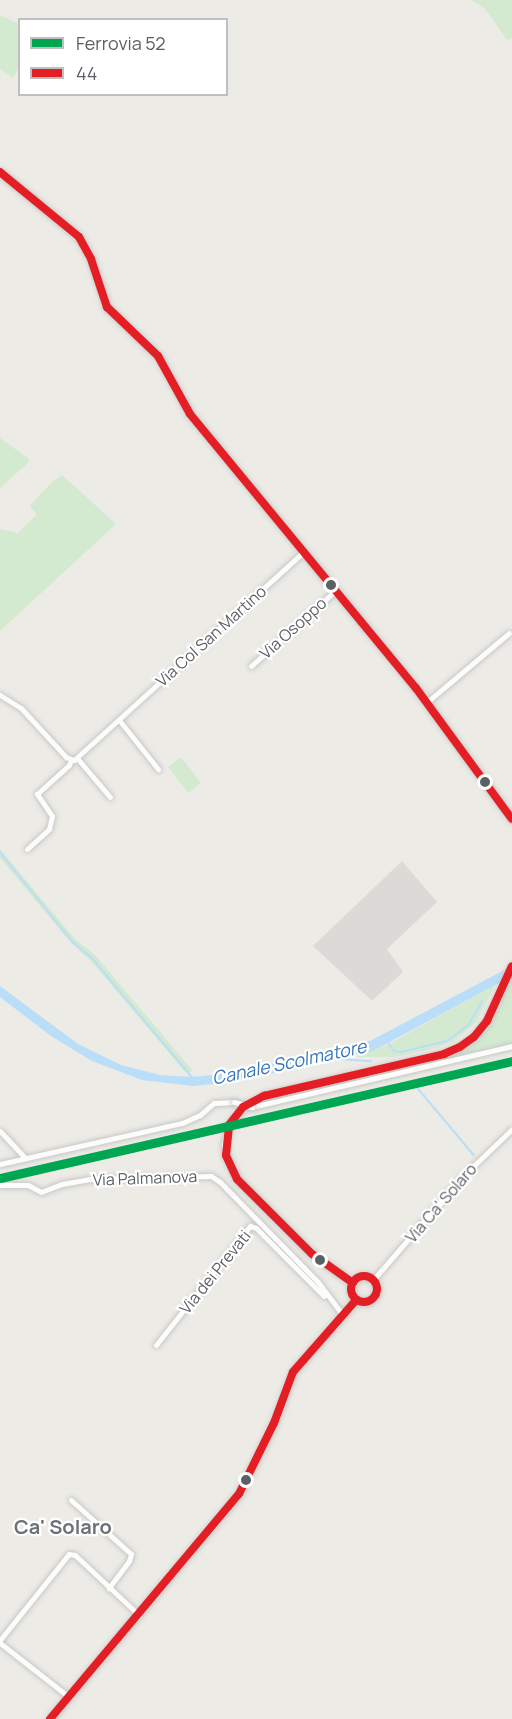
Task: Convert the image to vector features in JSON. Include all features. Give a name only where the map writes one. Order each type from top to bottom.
[{"type":"street","points":[[0,172],[79,237],[91,259],[107,307],[158,356],[190,414],[427,702],[512,819]]},
{"type":"street","name":"Via Col San Martino","points":[[70,760],[77,758],[303,552]]},
{"type":"street","name":"Via Osoppo","points":[[251,666],[335,591]]},
{"type":"street","points":[[427,702],[509,633]]},
{"type":"street","points":[[0,695],[21,708],[70,760],[69,765],[37,794],[52,816],[49,829],[27,849]]},
{"type":"street","points":[[119,720],[158,769]]},
{"type":"street","points":[[77,758],[110,797]]},
{"type":"street","points":[[353,1283],[312,1254],[237,1179],[226,1155],[229,1125],[243,1107],[264,1096],[454,1051],[468,1043],[483,1027],[512,966]]},
{"type":"street","points":[[0,1164],[182,1122],[200,1115],[214,1103],[234,1102],[252,1107],[512,1046]]},
{"type":"street","name":"Via Ca' Solaro","points":[[50,1719],[239,1494],[274,1423],[288,1379],[299,1363],[356,1300],[368,1302],[374,1298],[378,1291],[373,1280],[462,1177],[512,1129]]},
{"type":"street","points":[[0,1131],[25,1158]]},
{"type":"street","name":"Via Palmanova","points":[[0,1185],[28,1185],[40,1192],[62,1184],[89,1179],[211,1176],[220,1182],[318,1282],[342,1314]]},
{"type":"street","name":"Via dei Prevati","points":[[156,1345],[250,1226],[256,1228],[328,1298]]},
{"type":"street","points":[[353,1283],[365,1276],[373,1280]]},
{"type":"street","points":[[353,1283],[352,1293],[356,1300]]},
{"type":"street","points":[[71,1500],[131,1554],[110,1588]]},
{"type":"street","points":[[69,1697],[0,1642],[69,1554],[75,1555],[139,1615]]},
{"type":"shaded area","points":[[402,861],[437,902],[387,949],[403,972],[372,1001],[313,946]]},
{"type":"green space","points":[[471,0],[512,0],[512,38],[507,40],[485,9]]},
{"type":"green space","points":[[0,15],[18,24],[18,69],[13,78],[0,69]]},
{"type":"green space","points":[[0,438],[29,459],[28,463],[0,488]]},
{"type":"green space","points":[[62,475],[116,524],[0,631],[0,529],[18,533],[37,514],[30,507],[32,503]]},
{"type":"green space","points":[[181,757],[201,783],[188,793],[168,767]]},
{"type":"green space","points":[[0,849],[75,939],[96,956],[193,1071],[186,1073],[91,961],[71,943],[0,858]]},
{"type":"green space","points":[[512,977],[512,1043],[442,1060],[465,1050],[484,1033],[497,1012]]},
{"type":"green space","points":[[495,985],[476,1022],[454,1041],[436,1048],[395,1057],[355,1057],[389,1044]]},
{"type":"water","name":"Canale Scolmatore","points":[[512,966],[512,976],[373,1051],[234,1082],[193,1086],[142,1080],[92,1061],[51,1036],[0,997],[0,986],[78,1044],[121,1065],[160,1075],[192,1077],[232,1073],[370,1041]]},
{"type":"waterway","points":[[0,852],[73,942],[93,959],[192,1077]]},
{"type":"waterway","points":[[388,1042],[394,1051],[401,1052],[447,1041],[468,1026],[482,1002]]},
{"type":"waterway","name":"Canale Scolmatore","points":[[339,1059],[371,1061]]},
{"type":"waterway","points":[[416,1086],[474,1155]]},
{"type":"rail line","name":"52","points":[[0,1178],[512,1061]]},
{"type":"transit line","name":"44","points":[[0,172],[79,237],[91,259],[107,307],[158,356],[190,414],[416,688],[512,819]]},
{"type":"transit line","name":"44","points":[[353,1283],[312,1254],[237,1179],[226,1155],[229,1125],[243,1107],[264,1096],[444,1054],[460,1047],[474,1037],[487,1021],[512,966]]},
{"type":"transit line","name":"44","points":[[364,1276],[373,1280],[377,1289],[373,1298],[364,1302],[355,1298],[351,1289],[355,1280],[364,1276]]},
{"type":"transit line","name":"44","points":[[50,1719],[239,1494],[274,1423],[293,1372],[356,1300]]},
{"type":"district","name":"Ca' Solaro","points":[[63,1526]]}]
